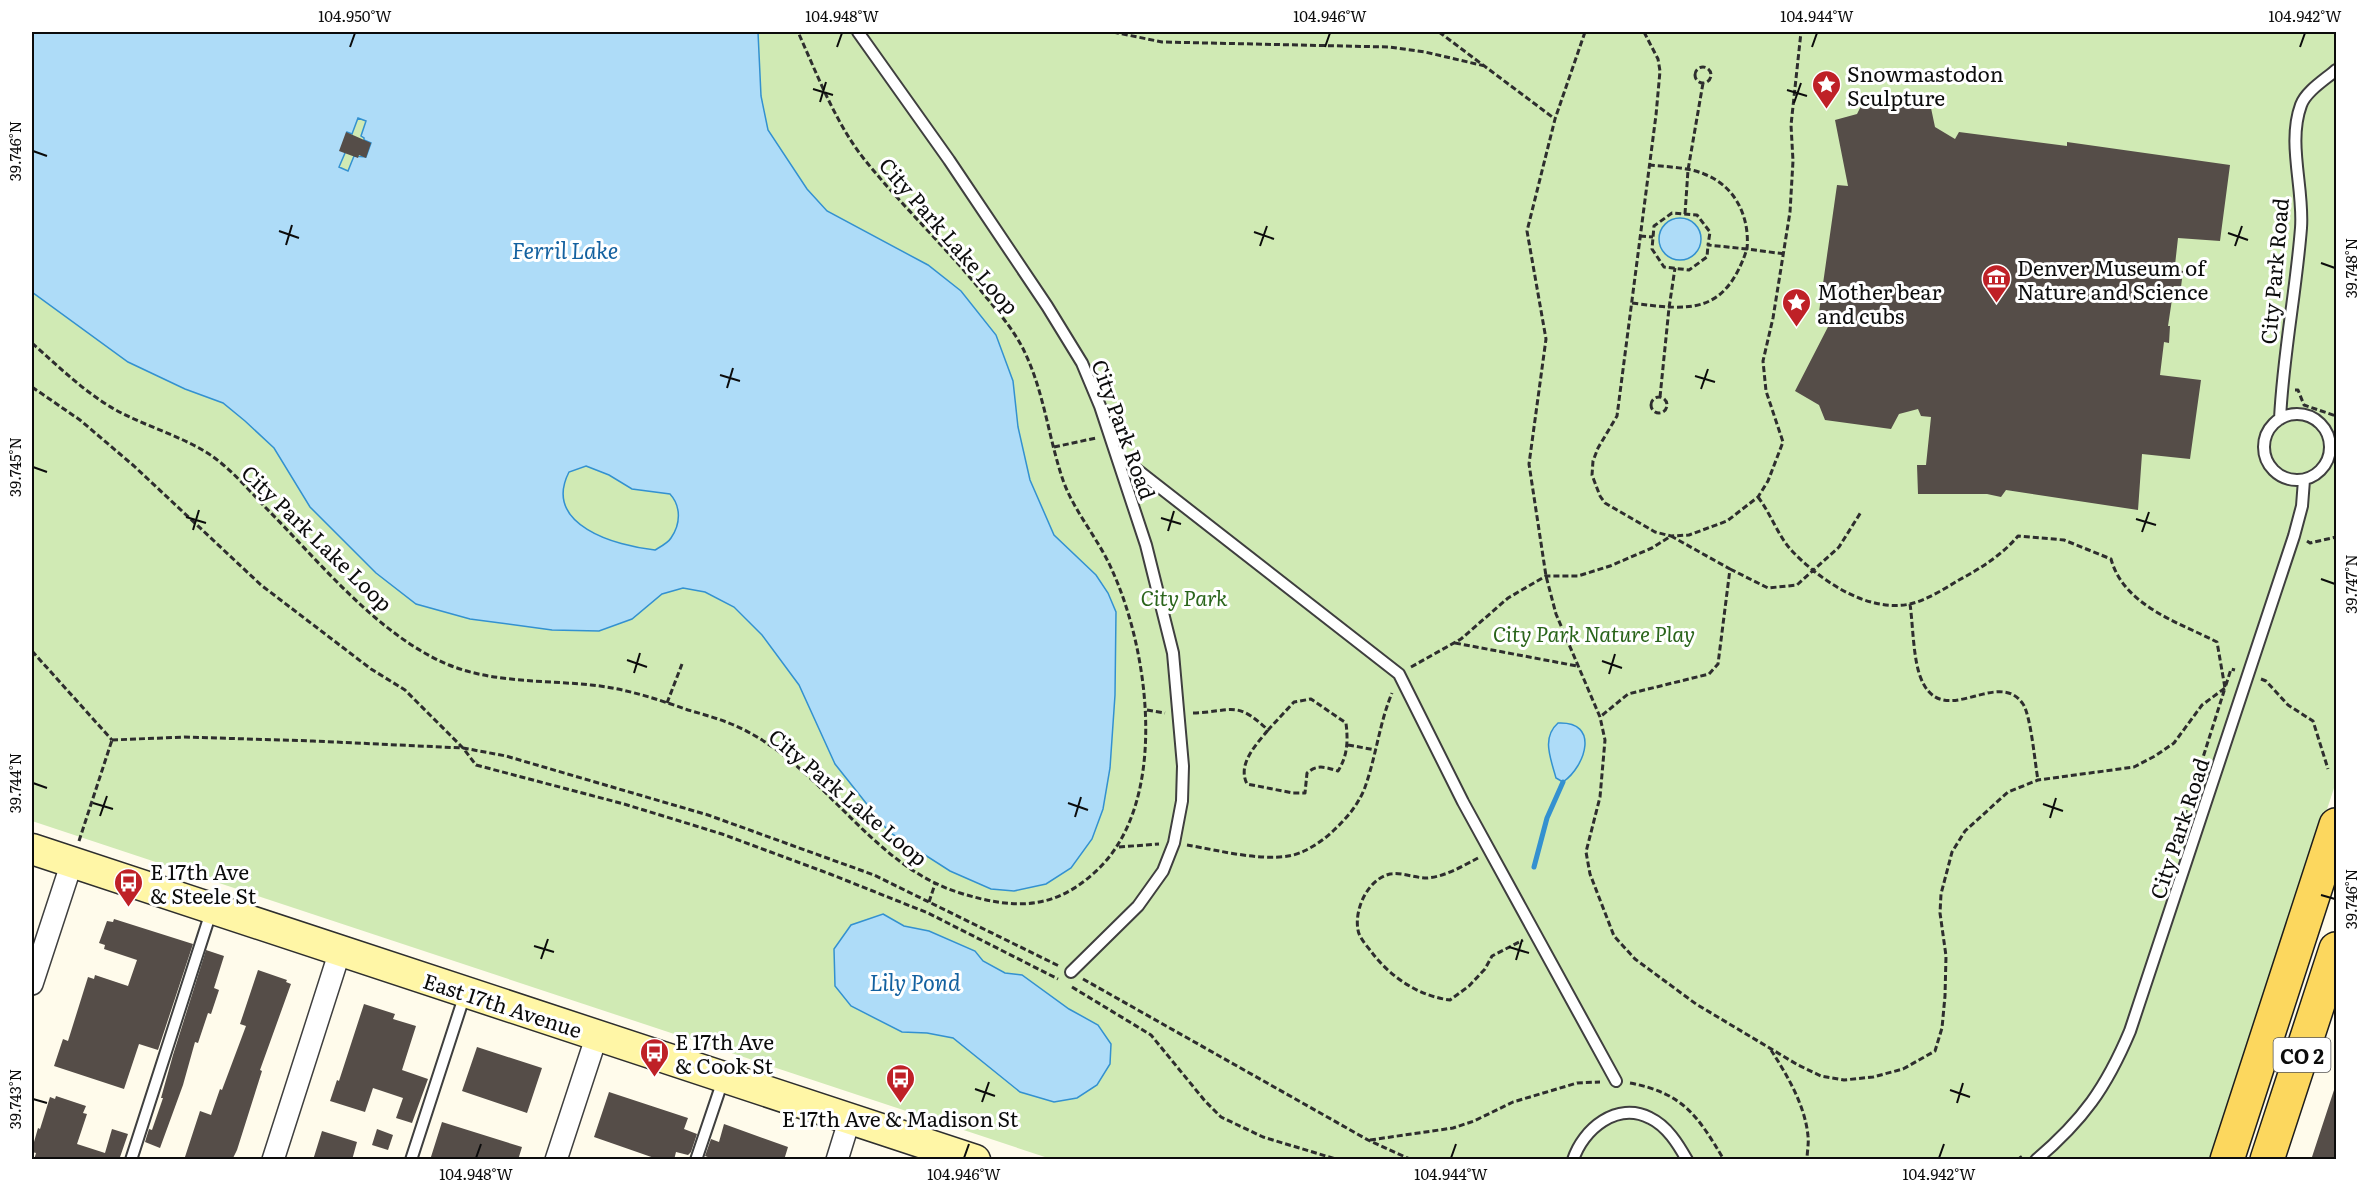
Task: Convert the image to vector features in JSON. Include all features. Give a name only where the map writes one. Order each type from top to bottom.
[{"type":"main road","name":"CO 2","points":[[2227,1160],[2337,825]]},
{"type":"main road","name":"East 17th Avenue","points":[[32,849],[975,1160]]},
{"type":"main road","name":"CO 2","points":[[2267,1160],[2337,950]]},
{"type":"street","points":[[32,984],[72,862]]},
{"type":"street","points":[[273,1160],[340,951]]},
{"type":"street","points":[[556,1160],[597,1035]]},
{"type":"street","points":[[837,1160],[850,1118]]},
{"type":"lane","name":"City Park Road","points":[[858,32],[949,160],[1047,306],[1082,363],[1117,453],[1146,545],[1170,642],[1183,766],[1182,801],[1174,843],[1163,871],[1138,906],[1071,972]]},
{"type":"lane","name":"City Park Road","points":[[2280,419],[2281,389],[2301,229],[2301,196],[2296,153],[2299,115],[2302,103],[2337,70]]},
{"type":"lane","points":[[2302,414],[2314,418],[2323,426],[2329,436],[2333,459],[2314,476],[2304,480],[2283,478],[2273,471],[2267,461],[2264,450],[2266,437],[2271,427],[2280,419],[2302,414]]},
{"type":"lane","points":[[1117,453],[1399,674],[1490,850],[1616,1081]]},
{"type":"lane","name":"City Park Road","points":[[2034,1155],[2065,1135],[2097,1095],[2127,1040],[2294,536],[2302,506],[2304,480]]},
{"type":"lane","points":[[131,1160],[212,908]]},
{"type":"lane","points":[[411,1160],[466,992]]},
{"type":"lane","points":[[696,1160],[724,1077]]},
{"type":"lane","points":[[1573,1160],[1582,1141],[1593,1127],[1611,1116],[1626,1113],[1649,1117],[1667,1130],[1687,1160]]},
{"type":"path","name":"City Park Lake Loop","points":[[32,343],[81,387],[112,408],[210,455],[238,479],[356,600],[430,656],[458,668],[494,676],[621,689],[723,721],[752,734],[807,775],[916,875],[957,892],[1004,903],[1039,904],[1075,889],[1097,871],[1119,847],[1133,811],[1140,785],[1145,749],[1146,710],[1142,667],[1132,623],[1112,568],[1065,484],[1026,353],[1009,325],[970,277],[859,152],[841,122],[798,32]]},
{"type":"path","points":[[1113,32],[1162,42],[1389,47],[1425,52],[1485,66]]},
{"type":"path","points":[[1439,32],[1555,119]]},
{"type":"path","points":[[1585,32],[1555,119],[1527,231],[1546,339],[1529,464],[1546,576],[1556,614],[1600,717],[1605,740],[1600,796],[1586,852],[1590,874],[1614,936],[1635,959],[1696,1004],[1770,1049],[1821,1076],[1844,1080],[1873,1077],[1903,1069],[1935,1051],[1942,1028],[1946,956],[1940,913],[1941,894],[1952,852],[1965,831],[2008,792],[2038,780],[2134,767],[2144,762],[2174,743],[2202,705],[2225,688]]},
{"type":"path","points":[[1644,32],[1658,59],[1660,71],[1656,123],[1617,416],[1593,461],[1592,476],[1600,496],[1605,504],[1656,532],[1671,536],[1768,588],[1797,585],[1839,547],[1861,512]]},
{"type":"path","points":[[1671,536],[1689,535],[1727,521],[1758,497],[1768,481],[1783,442],[1766,391],[1763,361],[1785,254],[1790,212],[1793,161],[1791,125],[1801,32]]},
{"type":"path","points":[[1702,68],[1707,69],[1710,74],[1709,81],[1703,83],[1697,81],[1695,76],[1696,71],[1702,68]]},
{"type":"path","points":[[1685,214],[1688,170],[1703,83]]},
{"type":"path","points":[[1631,303],[1669,308],[1689,306],[1718,297],[1739,273],[1747,249],[1746,221],[1743,210],[1717,179],[1688,170],[1649,165]]},
{"type":"path","points":[[1672,213],[1697,215],[1710,232],[1707,257],[1689,270],[1664,267],[1652,249],[1653,237],[1654,226],[1672,213]]},
{"type":"path","points":[[1640,236],[1653,237]]},
{"type":"path","points":[[1708,244],[1785,254]]},
{"type":"path","points":[[1660,397],[1675,268]]},
{"type":"path","points":[[32,387],[80,420],[134,466],[261,585],[371,669],[405,690],[463,748],[476,765],[602,798],[722,834],[830,874],[928,914],[1074,987],[1151,1035],[1221,1117],[1263,1137],[1339,1160]]},
{"type":"path","points":[[2281,389],[2298,390],[2304,405],[2337,416]]},
{"type":"path","points":[[1660,397],[1665,400],[1667,406],[1664,412],[1658,414],[1651,409],[1651,403],[1654,398],[1660,397]]},
{"type":"path","points":[[1054,447],[1110,435]]},
{"type":"path","points":[[1758,497],[1791,550],[1814,569],[1836,586],[1857,597],[1893,606],[1911,604],[1933,595],[2003,552],[2018,536],[2064,540],[2111,559],[2115,574],[2127,591],[2150,608],[2217,642],[2225,688]]},
{"type":"path","points":[[2294,536],[2310,543],[2337,537]]},
{"type":"path","points":[[1600,717],[1628,694],[1709,674],[1718,664],[1730,569]]},
{"type":"path","points":[[1911,604],[1919,674],[1925,687],[1944,701],[1957,701],[1983,693],[1999,692],[2011,695],[2023,703],[2038,780]]},
{"type":"path","points":[[1454,643],[1577,666]]},
{"type":"path","points":[[32,651],[112,740]]},
{"type":"path","points":[[668,703],[682,664]]},
{"type":"path","points":[[2181,838],[2182,819],[2231,669],[2266,681],[2288,705],[2313,721],[2328,769]]},
{"type":"path","points":[[1311,699],[1346,723],[1348,746],[1338,771],[1324,766],[1314,767],[1306,773],[1305,793],[1293,793],[1247,784],[1243,776],[1247,758],[1268,730],[1294,702],[1311,699]]},
{"type":"path","points":[[1146,710],[1178,713],[1236,708],[1253,716],[1268,730]]},
{"type":"path","points":[[112,740],[184,737],[463,748],[506,756],[708,815],[874,874],[1071,972],[1368,1140],[1412,1160]]},
{"type":"path","points":[[72,862],[112,740]]},
{"type":"path","points":[[1348,746],[1376,750]]},
{"type":"path","points":[[1119,847],[1174,843]]},
{"type":"path","points":[[1490,850],[1442,875],[1426,878],[1390,874],[1376,880],[1366,893],[1359,912],[1358,931],[1385,970],[1433,998],[1450,1000],[1469,986],[1485,969],[1492,956],[1534,932]]},
{"type":"path","points":[[929,902],[936,883]]},
{"type":"path","points":[[1770,1049],[1788,1076],[1801,1108],[1808,1136],[1807,1160]]},
{"type":"path","points":[[1368,1140],[1453,1128],[1474,1121],[1513,1102],[1545,1092],[1577,1083],[1616,1081],[1653,1088],[1682,1103],[1698,1117],[1724,1160]]},
{"type":"path","points":[[2017,1160],[2034,1155]]},
{"type":"green space","name":"City Park","points":[[32,32],[2336,32],[2336,782],[2212,1159],[1051,1159],[32,821]]},
{"type":"water","name":"Ferril Lake","points":[[32,32],[758,32],[761,96],[768,130],[807,189],[827,211],[928,265],[961,291],[996,335],[1013,381],[1018,427],[1030,480],[1054,535],[1096,575],[1108,593],[1116,612],[1115,695],[1110,768],[1103,809],[1092,839],[1071,868],[1046,884],[1014,891],[991,889],[950,871],[889,832],[835,764],[799,685],[762,635],[734,607],[705,592],[683,588],[662,594],[632,619],[599,631],[552,630],[470,619],[416,604],[376,573],[310,507],[274,448],[223,403],[185,389],[128,362],[32,292]],"holes":[[[358,118],[366,121],[361,136],[371,143],[366,157],[354,156],[348,171],[339,167],[345,153],[347,132],[352,134]],[[586,466],[609,475],[632,489],[670,494],[678,510],[677,527],[670,540],[655,550],[639,548],[604,538],[574,519],[566,506],[563,490],[569,472]]]},
{"type":"water","points":[[1680,218],[1688,219],[1695,224],[1700,231],[1700,247],[1695,254],[1688,259],[1680,260],[1672,259],[1665,254],[1660,247],[1659,239],[1660,231],[1665,224],[1672,219]]},
{"type":"water","points":[[1558,723],[1571,724],[1580,729],[1585,746],[1578,766],[1563,782],[1556,778],[1549,749],[1550,735]]},
{"type":"water","name":"Lily Pond","points":[[883,914],[904,926],[929,931],[975,951],[983,961],[1005,973],[1022,975],[1069,1009],[1098,1025],[1111,1044],[1110,1064],[1097,1085],[1077,1098],[1054,1102],[1020,1092],[953,1038],[927,1033],[902,1032],[851,1006],[835,986],[834,949],[851,925]]},
{"type":"building","name":"Denver Museum of Nature and Science","points":[[1864,100],[1931,108],[1935,127],[1955,139],[1959,132],[2067,146],[2067,142],[2230,165],[2220,241],[2178,238],[2175,265],[2180,266],[2179,270],[2183,271],[2181,287],[2174,286],[2168,326],[2170,326],[2169,343],[2164,342],[2160,375],[2201,380],[2190,459],[2142,454],[2138,510],[2006,490],[2001,497],[1987,494],[1918,494],[1917,465],[1926,465],[1931,417],[1921,416],[1918,409],[1899,414],[1891,429],[1825,420],[1819,405],[1795,391],[1831,321],[1818,319],[1837,185],[1848,186],[1835,120],[1857,114]]},
{"type":"building","points":[[346,132],[371,143],[366,158],[359,155],[358,158],[339,151]]},
{"type":"building","points":[[114,919],[193,944],[158,1050],[139,1044],[124,1089],[54,1066],[63,1039],[68,1041],[88,977],[94,979],[95,975],[128,986],[137,960],[104,949],[105,945],[99,943],[107,921],[113,922]]},
{"type":"building","points":[[206,950],[224,956],[214,988],[219,990],[198,1043],[195,1042],[183,1085],[160,1148],[145,1142],[149,1129],[152,1130],[163,1098],[161,1098],[173,1055]]},
{"type":"building","points":[[258,970],[287,980],[286,982],[291,984],[260,1070],[262,1071],[237,1150],[232,1160],[184,1160],[200,1111],[211,1115],[220,1089],[222,1090],[246,1026],[240,1024]]},
{"type":"building","points":[[364,1004],[395,1014],[393,1019],[416,1026],[402,1070],[428,1079],[412,1123],[396,1118],[403,1098],[373,1088],[365,1112],[330,1101],[337,1080],[339,1081]]},
{"type":"building","points":[[477,1047],[542,1068],[527,1113],[462,1091]]},
{"type":"building","points":[[2334,1090],[2337,1090],[2337,1160],[2311,1160]]},
{"type":"building","points":[[609,1092],[688,1118],[684,1129],[697,1134],[691,1152],[688,1155],[676,1152],[674,1160],[660,1160],[594,1137]]},
{"type":"building","points":[[56,1096],[86,1106],[83,1113],[87,1114],[77,1144],[105,1153],[112,1129],[128,1134],[119,1160],[34,1160],[36,1153],[32,1152],[32,1149],[38,1128],[40,1129],[50,1097],[55,1099]]},
{"type":"building","points":[[442,1122],[522,1147],[518,1160],[430,1160]]},
{"type":"building","points":[[724,1124],[788,1147],[784,1160],[716,1160],[705,1156],[711,1139],[719,1142]]},
{"type":"building","points":[[377,1129],[393,1135],[388,1150],[372,1145]]},
{"type":"building","points":[[322,1131],[357,1142],[352,1160],[313,1160]]},
{"type":"waterway","points":[[1534,867],[1547,818],[1563,782]]},
{"type":"place","name":"Snowmastodon Sculpture","points":[[1826,110]]},
{"type":"place","name":"Denver Museum of Nature and Science","points":[[1996,304]]},
{"type":"place","name":"Mother bear and cubs","points":[[1796,328]]},
{"type":"place","name":"E 17th Ave & Steele St","points":[[129,908]]},
{"type":"place","name":"E 17th Ave & Cook St","points":[[654,1078]]},
{"type":"place","name":"E 17th Ave & Madison St","points":[[900,1104]]},
{"type":"park label","name":"City Park Nature Play","points":[[1594,632]]}]
